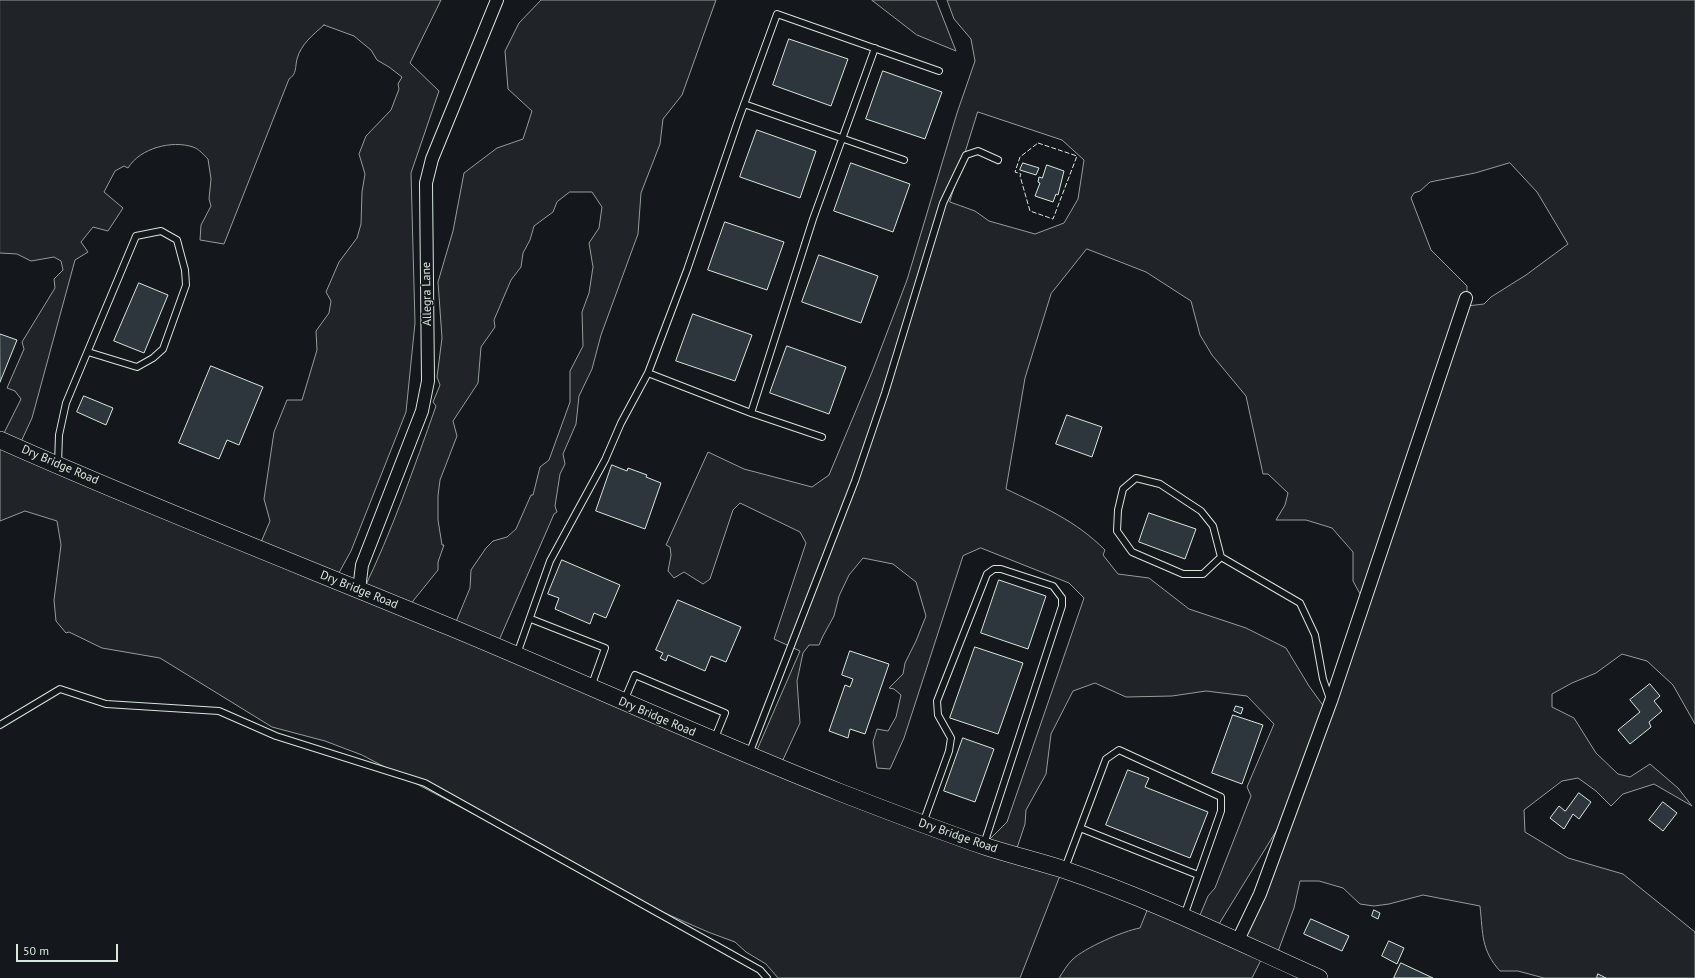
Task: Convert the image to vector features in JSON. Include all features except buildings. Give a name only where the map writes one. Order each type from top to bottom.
[{"type":"street","name":"Allegra Lane","points":[[359,590],[362,565],[422,411],[428,381],[427,177],[432,159],[497,0]]},
{"type":"street","points":[[1238,940],[1260,894],[1331,701],[1466,298]]},
{"type":"street","name":"Dry Bridge Road","points":[[0,440],[748,755],[922,825],[984,846],[1064,870],[1184,916],[1320,978]]},
{"type":"lane","points":[[516,656],[531,618],[550,561],[605,460],[621,423],[648,373],[684,277],[777,14],[939,71]]},
{"type":"lane","points":[[751,413],[813,219],[875,48]]},
{"type":"lane","points":[[744,104],[904,160]]},
{"type":"lane","points":[[748,755],[855,480],[885,393],[943,203],[966,155],[978,151],[998,160]]},
{"type":"lane","points":[[58,465],[59,435],[66,402],[136,236],[161,231],[177,240],[185,270],[186,285],[163,349],[153,358],[137,366],[88,352]]},
{"type":"lane","points":[[648,373],[751,413],[822,437]]},
{"type":"lane","points":[[1221,557],[1203,574],[1183,574],[1132,552],[1117,531],[1118,510],[1123,489],[1136,478],[1160,484],[1201,511],[1213,526],[1221,557],[1300,603],[1315,635],[1323,679],[1331,701]]},
{"type":"lane","points":[[922,825],[949,750],[951,738],[938,716],[938,701],[986,574],[994,569],[1001,569],[1052,586],[1062,598],[1062,606],[984,846]]},
{"type":"lane","points":[[531,618],[605,648],[591,688]]},
{"type":"lane","points":[[624,703],[635,676],[725,713],[714,741]]},
{"type":"lane","points":[[0,725],[60,689],[106,704],[218,711],[276,736],[425,783],[760,970],[767,978]]},
{"type":"lane","points":[[1064,870],[1106,759],[1119,750],[1221,797],[1221,812],[1184,916]]},
{"type":"lane","points":[[1080,828],[1198,875]]},
{"type":"shaded area","points":[[0,0],[441,0],[410,63],[439,91],[411,173],[415,323],[406,412],[351,551],[335,580],[363,591],[393,522],[436,406],[433,402],[440,385],[437,377],[442,338],[438,282],[453,231],[464,173],[497,148],[523,139],[532,111],[508,89],[505,51],[519,23],[541,0],[716,0],[682,95],[663,119],[660,144],[641,193],[638,234],[601,335],[592,369],[579,396],[576,424],[563,454],[565,464],[560,474],[555,506],[557,512],[554,514],[497,645],[754,757],[800,651],[774,639],[806,543],[800,532],[740,503],[733,510],[710,579],[703,584],[684,572],[674,578],[668,571],[671,555],[670,547],[666,545],[708,452],[744,469],[812,487],[829,475],[872,372],[907,280],[957,113],[975,61],[971,39],[954,19],[947,0],[1695,0],[1695,724],[1673,685],[1647,661],[1622,654],[1596,673],[1572,683],[1552,694],[1552,707],[1574,718],[1596,753],[1618,774],[1630,777],[1650,764],[1678,788],[1692,806],[1654,784],[1623,794],[1611,806],[1596,791],[1578,778],[1562,781],[1524,810],[1525,832],[1568,858],[1623,874],[1695,932],[1695,978],[1544,978],[1518,971],[1500,971],[1489,956],[1486,949],[1480,906],[1423,895],[1389,904],[1374,906],[1360,904],[1343,888],[1319,881],[1300,881],[1294,908],[1276,957],[1264,954],[1252,978],[1059,978],[1072,960],[1085,950],[1114,936],[1140,928],[1150,903],[1198,920],[1208,896],[1215,888],[1251,796],[1247,787],[1274,724],[1247,696],[1206,691],[1172,696],[1126,697],[1095,683],[1073,691],[1051,734],[1046,774],[1026,810],[1025,824],[1015,854],[1061,873],[1020,978],[778,978],[766,964],[746,952],[735,942],[644,904],[362,755],[325,741],[272,727],[160,658],[102,648],[69,632],[66,633],[56,621],[54,600],[61,545],[57,521],[25,511],[0,521],[0,438],[3,435],[21,399],[15,391],[7,388],[24,349],[22,342],[55,288],[54,279],[63,270],[61,261],[54,257],[31,261],[17,254],[0,253]],"holes":[[[324,25],[354,36],[371,50],[377,60],[402,77],[398,84],[399,89],[391,110],[366,136],[359,154],[365,174],[362,192],[361,224],[357,238],[339,262],[326,292],[331,301],[329,313],[316,331],[317,350],[302,400],[287,400],[274,432],[264,499],[270,521],[259,547],[20,444],[32,418],[75,260],[88,252],[81,242],[93,227],[108,231],[123,208],[104,192],[115,171],[124,166],[128,168],[140,155],[157,147],[166,145],[185,145],[197,149],[208,159],[211,179],[209,199],[211,206],[201,225],[200,240],[224,244],[289,79],[295,73],[297,59],[301,49]],[[978,112],[1062,140],[1084,160],[1078,199],[1064,223],[1035,234],[989,221],[975,211],[950,202]],[[1510,163],[1537,192],[1568,244],[1526,275],[1491,297],[1484,304],[1467,306],[1467,286],[1431,250],[1411,198],[1414,193],[1420,191],[1430,182],[1475,173]],[[570,192],[592,192],[602,207],[599,228],[589,243],[593,267],[589,293],[582,312],[583,346],[570,371],[570,402],[549,460],[540,467],[533,495],[531,495],[516,529],[507,537],[493,541],[486,548],[471,570],[470,588],[453,629],[410,610],[413,601],[438,570],[438,562],[444,545],[442,545],[438,520],[438,496],[440,480],[457,436],[453,421],[478,383],[481,347],[495,327],[494,320],[511,280],[521,267],[523,253],[530,240],[534,226],[553,212],[557,202]],[[1087,249],[1146,272],[1191,301],[1200,335],[1212,355],[1246,396],[1263,474],[1268,474],[1288,493],[1285,505],[1276,520],[1306,520],[1332,528],[1353,552],[1353,581],[1365,603],[1327,711],[1309,686],[1286,648],[1246,628],[1189,609],[1149,578],[1118,574],[1103,555],[1105,550],[1082,530],[1058,515],[1006,489],[1025,378],[1051,294]],[[981,548],[1069,583],[1084,598],[1007,822],[988,841],[781,764],[800,723],[797,681],[803,653],[809,645],[819,645],[834,616],[839,596],[849,575],[863,558],[893,564],[916,582],[926,616],[905,663],[903,674],[889,688],[894,689],[901,695],[896,717],[888,731],[877,729],[873,742],[877,768],[890,769],[904,738],[963,556]],[[1296,799],[1238,940],[1217,928]]]},
{"type":"shaded area","points":[[872,0],[936,0],[956,51],[917,35]]},
{"type":"fence","points":[[1038,143],[1077,156],[1053,219],[1030,211],[1020,176],[1021,174],[1015,172],[1020,157],[1038,143]]}]
